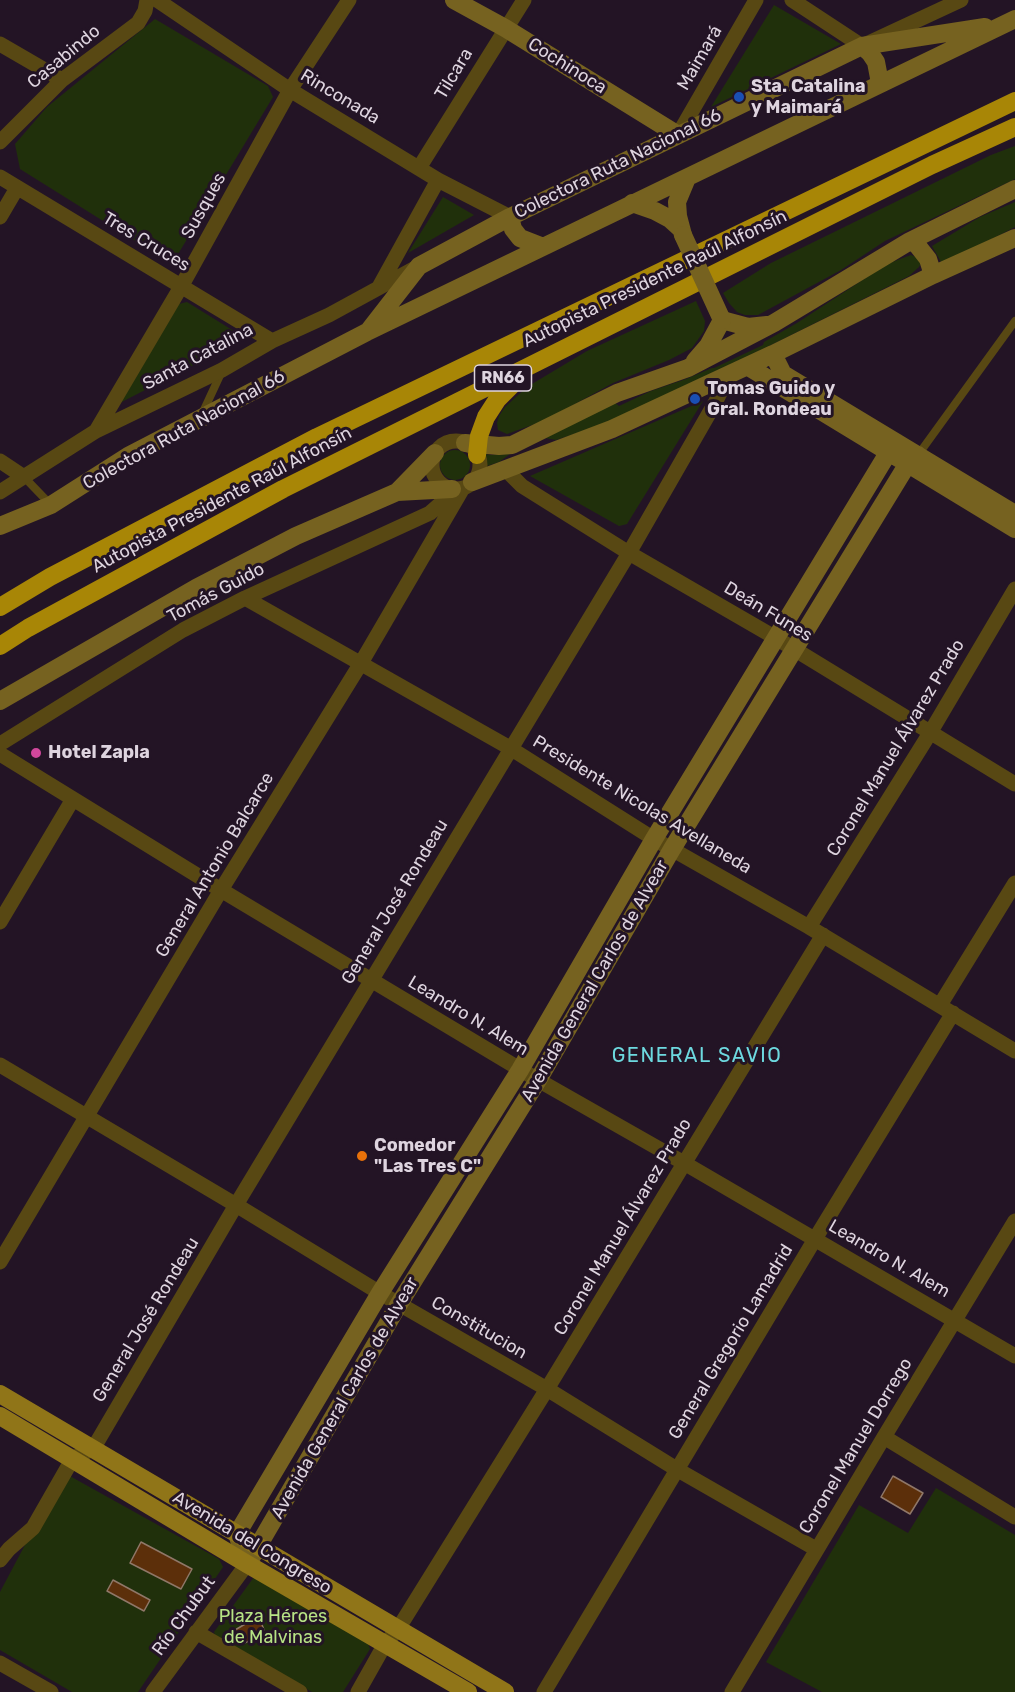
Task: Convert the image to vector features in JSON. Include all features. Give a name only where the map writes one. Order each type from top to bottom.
[{"type":"highway","name":"Autopista Presidente Raúl Alfonsín","points":[[0,607],[50,577],[316,436],[1015,101]]},
{"type":"highway","name":"Autopista Presidente Raúl Alfonsín","points":[[0,646],[28,628],[283,489],[932,165],[1015,127]]},
{"type":"highway","points":[[473,447],[486,417],[497,400],[513,382],[542,358]]},
{"type":"main road","name":"Avenida del Congreso","points":[[0,1394],[505,1692]]},
{"type":"main road","name":"Avenida del Congreso","points":[[0,1416],[247,1564],[468,1692]]},
{"type":"street","name":"Casabindo","points":[[0,142],[62,80],[138,23],[146,11],[147,0]]},
{"type":"street","name":"Rinconada","points":[[157,0],[290,90],[438,180],[510,217]]},
{"type":"street","name":"Susques","points":[[96,431],[182,285],[290,90],[349,0]]},
{"type":"street","name":"Cochinoca","points":[[454,0],[505,28],[678,135]]},
{"type":"street","name":"Tilcara","points":[[419,168],[524,0]]},
{"type":"street","name":"Maimará","points":[[678,135],[756,0]]},
{"type":"street","points":[[792,0],[870,53],[880,73],[880,83]]},
{"type":"street","points":[[862,46],[961,0]]},
{"type":"street","name":"Colectora Ruta Nacional 66","points":[[367,332],[419,266],[510,217],[862,46],[1010,22]]},
{"type":"street","name":"Colectora Ruta Nacional 66","points":[[0,526],[51,505],[128,456],[367,332],[1010,22]]},
{"type":"street","points":[[0,44],[62,80]]},
{"type":"street","name":"Tres Cruces","points":[[0,177],[272,341]]},
{"type":"street","points":[[687,178],[677,202],[682,232],[722,320]]},
{"type":"street","points":[[379,287],[438,180]]},
{"type":"street","points":[[0,217],[17,188]]},
{"type":"street","points":[[397,492],[445,444],[451,442],[473,447],[512,445],[617,393],[688,368],[774,323],[910,241],[1015,189]]},
{"type":"street","points":[[632,203],[670,219],[682,232]]},
{"type":"street","points":[[510,217],[513,229],[520,238],[543,247]]},
{"type":"street","points":[[0,701],[206,583],[296,536],[397,492],[461,487],[612,429],[1015,238]]},
{"type":"street","points":[[910,241],[917,245],[928,259],[933,275]]},
{"type":"street","name":"Santa Catalina","points":[[0,492],[96,431],[222,370],[272,341],[329,315],[419,266]]},
{"type":"street","points":[[722,320],[748,327],[774,323]]},
{"type":"street","points":[[688,368],[708,346],[722,320]]},
{"type":"street","points":[[773,354],[783,374],[1015,529]]},
{"type":"street","points":[[747,366],[892,447]]},
{"type":"street","name":"General José Rondeau","points":[[93,1449],[236,1205],[628,553],[729,375]]},
{"type":"street","points":[[486,417],[487,431],[499,446]]},
{"type":"street","points":[[461,487],[479,469],[473,447]]},
{"type":"street","name":"Avenida General Carlos de Alvear","points":[[237,1534],[380,1293],[520,1070],[654,839],[892,447]]},
{"type":"street","points":[[435,453],[432,462],[434,476],[440,483],[461,487]]},
{"type":"street","points":[[913,460],[1015,514]]},
{"type":"street","name":"Avenida General Carlos de Alvear","points":[[247,1564],[399,1304],[538,1080],[672,849],[913,460]]},
{"type":"street","points":[[0,461],[24,477]]},
{"type":"street","name":"Deán Funes","points":[[505,469],[522,486],[628,553],[776,638],[1015,784]]},
{"type":"street","name":"Tomás Guido","points":[[0,744],[183,630],[245,598],[430,513],[461,487]]},
{"type":"street","name":"General Antonio Balcarce","points":[[0,1262],[221,890],[361,663],[461,487]]},
{"type":"street","name":"Coronel Manuel Álvarez Prado","points":[[809,927],[930,734],[1015,589]]},
{"type":"street","name":"Presidente Nicolas Avellaneda","points":[[245,598],[510,748],[654,839],[823,935],[1015,1051]]},
{"type":"street","name":"Leandro N. Alem","points":[[0,754],[520,1070],[1015,1356]]},
{"type":"street","points":[[0,922],[73,799]]},
{"type":"street","name":"General Gregorio Lamadrid","points":[[544,1692],[815,1239],[947,1009],[1015,883]]},
{"type":"street","name":"Coronel Manuel Álvarez Prado","points":[[358,1692],[385,1644],[398,1629],[547,1389],[823,935]]},
{"type":"street","name":"Constitucion","points":[[0,1065],[380,1293],[547,1389],[678,1470],[816,1549]]},
{"type":"street","name":"Coronel Manuel Dorrego","points":[[732,1692],[1015,1221]]},
{"type":"street","points":[[884,1437],[1015,1517]]},
{"type":"street","points":[[3,1551],[33,1528],[73,1458],[93,1449]]},
{"type":"street","points":[[237,1534],[247,1564]]},
{"type":"street","name":"Río Chubut","points":[[153,1692],[247,1564]]},
{"type":"street","points":[[196,1632],[300,1692]]},
{"type":"street","points":[[2,1669],[51,1692]]},
{"type":"lane","points":[[913,460],[1015,321]]},
{"type":"lane","points":[[201,417],[222,370]]},
{"type":"lane","points":[[24,477],[51,505]]},
{"type":"green space","points":[[774,5],[841,44],[711,107]]},
{"type":"green space","points":[[155,19],[268,86],[273,97],[172,264],[20,169],[15,144],[47,107]]},
{"type":"green space","points":[[1015,146],[1015,179],[885,241],[841,270],[758,315],[745,315],[737,312],[723,293],[771,263],[991,155]]},
{"type":"green space","points":[[443,197],[474,215],[408,253]]},
{"type":"green space","points":[[1015,202],[1015,227],[965,253],[941,262],[932,246],[980,217]]},
{"type":"green space","points":[[911,255],[918,258],[921,263],[909,276],[771,345],[610,422],[556,440],[545,438],[614,402],[619,406],[651,391],[714,368],[763,345],[764,342],[887,264]]},
{"type":"green space","points":[[696,301],[705,321],[704,331],[692,348],[613,383],[546,420],[507,434],[498,430],[499,416],[505,407],[527,387],[587,351]]},
{"type":"green space","points":[[187,302],[237,333],[231,343],[213,355],[114,406],[179,304]]},
{"type":"green space","points":[[703,401],[627,524],[619,526],[530,476]]},
{"type":"green space","points":[[455,450],[466,454],[470,465],[466,476],[455,480],[444,476],[440,465],[444,454]]},
{"type":"green space","points":[[485,454],[510,454],[499,462],[484,467]]},
{"type":"green space","points":[[68,1475],[219,1559],[223,1567],[138,1692],[72,1692],[0,1650],[0,1592],[61,1477]]},
{"type":"green space","points":[[936,1488],[1015,1535],[1015,1692],[822,1692],[766,1662],[859,1505],[908,1533]]},
{"type":"green space","name":"Plaza Héroes de Malvinas","points":[[254,1577],[367,1640],[370,1649],[343,1692],[312,1692],[216,1638],[214,1632]]},
{"type":"building","points":[[893,1476],[923,1493],[910,1514],[881,1497]]},
{"type":"building","points":[[141,1542],[192,1569],[181,1589],[130,1563]]},
{"type":"building","points":[[113,1580],[150,1600],[144,1611],[107,1591]]},
{"type":"building","points":[[252,1620],[261,1622],[264,1630],[259,1637],[242,1644],[235,1630]]},
{"type":"place","name":"Sta. Catalina y Maimará","points":[[739,97]]},
{"type":"place","name":"Tomas Guido y Gral. Rondeau","points":[[695,399]]},
{"type":"place","name":"Hotel Zapla","points":[[36,753]]},
{"type":"place","name":"Comedor \"Las Tres C\"","points":[[362,1156]]},
{"type":"district","name":"GENERAL SAVIO","points":[[697,1056]]}]
